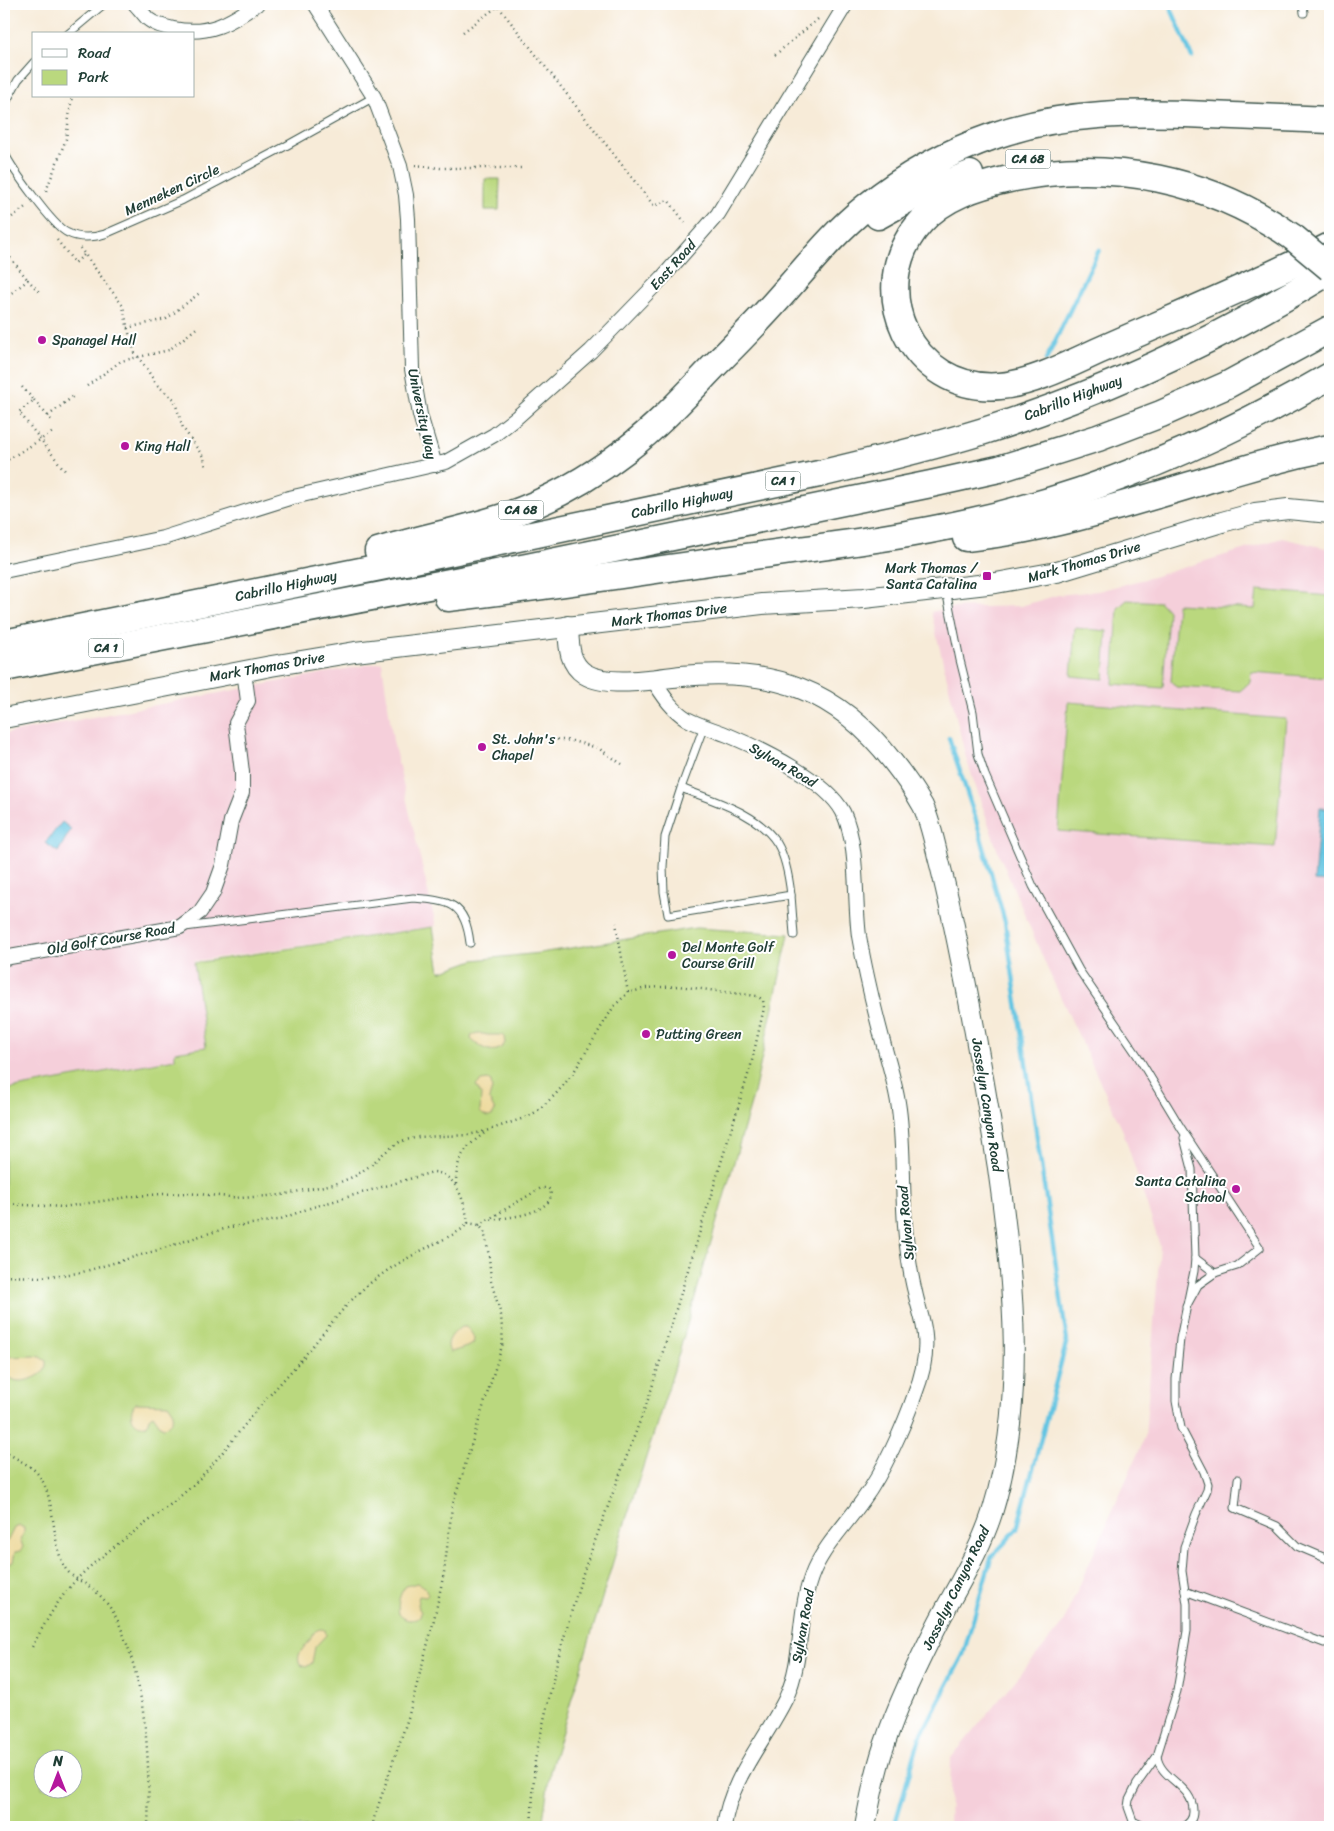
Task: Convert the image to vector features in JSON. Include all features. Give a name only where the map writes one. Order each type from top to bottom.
[{"type":"highway","points":[[774,304],[844,226],[878,197],[919,171],[963,149],[996,136],[1053,121],[1114,113],[1161,113],[1330,120]]},
{"type":"highway","name":"CA 68","points":[[205,602],[391,547],[497,519],[572,486],[628,449],[667,415],[774,304],[825,257],[858,230],[887,210],[949,181],[1014,162],[1050,156],[1106,155],[1145,159],[1180,167],[1246,191],[1277,208],[1302,234],[1330,247]]},
{"type":"highway","points":[[1330,247],[1266,278],[1038,376],[1008,385],[991,387],[955,380],[938,370],[924,358],[912,344],[902,327],[896,306],[894,284],[898,261],[911,235],[930,213],[951,199],[969,191],[1002,181],[1069,171],[1106,171],[1142,175],[1176,182],[1209,192],[1302,234],[1330,269]]},
{"type":"highway","name":"Cabrillo Highway","points":[[4,643],[818,474],[951,441],[1048,408],[1143,370],[1205,341],[1264,309],[1330,269]]},
{"type":"highway","name":"Cabrillo Highway","points":[[4,668],[325,604],[518,568],[931,484],[1030,460],[1129,427],[1194,400],[1256,371],[1330,329]]},
{"type":"highway","points":[[325,604],[448,598],[482,594],[888,536],[971,522],[1103,482],[1168,456],[1230,428],[1330,376]]},
{"type":"highway","points":[[888,536],[967,538],[1033,528],[1083,516],[1296,454],[1330,448]]},
{"type":"street","points":[[136,4],[157,25],[198,32],[224,24],[258,4]]},
{"type":"street","name":"University Way","points":[[4,571],[164,538],[289,498],[435,465],[420,415],[412,369],[408,219],[404,180],[398,158],[374,97],[315,4]]},
{"type":"street","name":"East Road","points":[[435,465],[446,462],[494,435],[517,417],[591,351],[662,278],[718,214],[846,4]]},
{"type":"street","name":"Mark Thomas Drive","points":[[4,718],[244,671],[363,650],[762,604],[864,598],[996,583],[1057,572],[1255,513],[1288,509],[1330,513]]},
{"type":"street","name":"Josselyn Canyon Road","points":[[568,626],[569,650],[574,665],[587,676],[606,680],[653,680],[711,674],[736,674],[764,678],[792,684],[822,697],[847,714],[872,736],[910,784],[925,811],[949,898],[990,1114],[1008,1253],[1013,1366],[1009,1430],[992,1513],[982,1538],[927,1645],[894,1718],[882,1750],[865,1827]]},
{"type":"street","name":"Old Golf Course Road","points":[[4,958],[180,927],[200,912],[213,893],[223,865],[231,821],[242,793],[242,772],[236,723],[248,701],[244,671]]},
{"type":"street","name":"Sylvan Road","points":[[653,680],[670,705],[687,719],[763,751],[808,778],[829,793],[843,813],[852,849],[857,917],[867,980],[899,1108],[904,1229],[910,1270],[926,1338],[926,1353],[918,1387],[907,1416],[878,1476],[813,1572],[805,1598],[798,1660],[794,1676],[776,1716],[737,1782],[725,1815],[724,1827]]},
{"type":"lane","points":[[70,32],[104,4]]},
{"type":"lane","points":[[1303,4],[1304,14]]},
{"type":"lane","points":[[4,106],[18,80],[32,64]]},
{"type":"lane","name":"Menneken Circle","points":[[78,237],[95,237],[105,234],[183,200],[374,97]]},
{"type":"lane","points":[[4,152],[11,165],[56,224],[66,232],[78,237]]},
{"type":"lane","points":[[946,589],[960,660],[973,712],[978,754],[1018,854],[1079,970],[1137,1055],[1181,1128],[1260,1248],[1237,1266],[1215,1273],[1198,1284],[1186,1307]]},
{"type":"lane","points":[[704,726],[665,837],[663,876],[668,915],[791,895]]},
{"type":"lane","points":[[681,788],[741,813],[767,831],[777,843],[784,857],[791,895],[794,935]]},
{"type":"lane","points":[[180,927],[413,898],[443,900],[456,908],[465,920],[470,943]]},
{"type":"lane","points":[[1145,1827],[1133,1821],[1128,1808],[1129,1800],[1137,1784],[1157,1756],[1171,1714],[1186,1645],[1187,1620],[1182,1571],[1184,1548],[1196,1514],[1205,1497],[1208,1484],[1204,1472],[1181,1428],[1176,1400],[1177,1362],[1194,1271],[1192,1169],[1181,1128]]},
{"type":"lane","points":[[1194,1258],[1215,1273]]},
{"type":"lane","points":[[1238,1479],[1235,1508],[1277,1526],[1298,1546],[1330,1560]]},
{"type":"lane","points":[[1185,1591],[1324,1643],[1330,1641]]},
{"type":"lane","points":[[1157,1756],[1159,1764],[1185,1789],[1191,1798],[1193,1815],[1190,1822],[1182,1827]]},
{"type":"path","points":[[463,32],[498,6],[654,206],[668,200],[686,224]]},
{"type":"path","points":[[775,55],[819,19],[821,27]]},
{"type":"path","points":[[46,190],[66,139],[72,98]]},
{"type":"path","points":[[411,165],[440,168],[521,168]]},
{"type":"path","points":[[4,223],[30,204]]},
{"type":"path","points":[[78,237],[80,251],[123,306],[127,328],[137,357],[144,364],[156,385],[174,399],[182,428],[204,458],[206,469]]},
{"type":"path","points":[[4,250],[41,294]]},
{"type":"path","points":[[4,299],[28,280]]},
{"type":"path","points":[[127,328],[166,319],[201,292]]},
{"type":"path","points":[[183,306],[186,310]]},
{"type":"path","points":[[87,386],[121,361],[169,350],[199,326]]},
{"type":"path","points":[[22,387],[52,421]]},
{"type":"path","points":[[48,416],[75,396]]},
{"type":"path","points":[[34,400],[19,412],[66,472]]},
{"type":"path","points":[[4,462],[53,432]]},
{"type":"path","points":[[542,738],[572,740],[598,748],[622,764]]},
{"type":"path","points":[[616,923],[628,993]]},
{"type":"path","points":[[4,1204],[63,1207],[163,1194],[187,1193],[241,1198],[281,1195],[318,1188],[355,1176],[393,1146],[409,1138],[468,1135],[528,1117],[555,1096],[572,1075],[614,1006],[628,993],[646,988],[667,986],[724,991],[757,996],[763,1000],[764,1008],[748,1074],[655,1378],[584,1570],[568,1621],[557,1662],[536,1760],[531,1827]]},
{"type":"path","points":[[456,1186],[457,1166],[464,1151],[468,1145],[486,1131]]},
{"type":"path","points":[[4,1276],[40,1277],[78,1273],[231,1227],[278,1220],[310,1208],[426,1174],[443,1174],[456,1186],[463,1199],[468,1223]]},
{"type":"path","points":[[468,1223],[480,1225],[541,1188],[548,1188],[551,1191],[550,1200],[543,1206],[530,1212],[490,1220]]},
{"type":"path","points":[[32,1647],[57,1605],[77,1579],[111,1548],[175,1502],[198,1480],[337,1317],[368,1285],[392,1266],[454,1234],[468,1223]]},
{"type":"path","points":[[372,1827],[408,1718],[433,1624],[444,1573],[452,1507],[502,1343],[501,1316],[491,1281],[484,1231],[480,1225]]},
{"type":"path","points":[[4,1451],[33,1469],[42,1482],[64,1567],[69,1574],[101,1596],[122,1629],[135,1670],[147,1738],[148,1827]]},
{"type":"shaded area","name":"Santa Catalina School","points":[[1282,538],[1330,549],[1330,1827],[949,1827],[951,1758],[1063,1623],[1145,1437],[1160,1246],[1123,1131],[1048,970],[997,849],[966,758],[931,612],[949,608],[1021,606],[1058,595],[1098,591],[1149,578]]},
{"type":"shaded area","points":[[382,662],[393,741],[436,926],[194,961],[206,1047],[175,1052],[176,1059],[4,1090],[4,734]]},
{"type":"green space","points":[[485,179],[500,179],[499,210],[485,210]]},
{"type":"green space","points":[[1257,590],[1330,596],[1330,678],[1251,672],[1250,682],[1240,691],[1176,687],[1171,681],[1177,604],[1255,609]]},
{"type":"green space","points":[[1127,600],[1160,602],[1168,611],[1163,688],[1113,684],[1118,608]]},
{"type":"green space","points":[[1075,628],[1107,631],[1104,679],[1071,676]]},
{"type":"green space","points":[[1068,702],[1286,719],[1275,847],[1058,831]]},
{"type":"green space","points":[[433,927],[440,972],[474,960],[540,953],[696,928],[789,934],[754,1093],[674,1370],[622,1532],[550,1771],[542,1827],[4,1827],[4,1090],[175,1059],[175,1052],[206,1047],[194,963]]},
{"type":"sand","points":[[477,1033],[502,1035],[505,1043],[497,1050],[488,1050],[471,1039],[472,1035]]},
{"type":"sand","points":[[488,1080],[491,1082],[492,1089],[489,1099],[495,1111],[489,1117],[484,1116],[480,1112],[481,1094],[476,1086],[481,1081]]},
{"type":"sand","points":[[461,1327],[466,1327],[471,1333],[474,1339],[473,1344],[450,1352],[448,1348],[449,1341],[452,1335]]},
{"type":"sand","points":[[35,1356],[46,1361],[44,1370],[38,1376],[29,1380],[19,1381],[4,1375],[4,1357]]},
{"type":"sand","points":[[136,1403],[168,1404],[173,1411],[171,1422],[163,1427],[153,1415],[149,1418],[147,1425],[138,1424],[132,1418],[133,1407]]},
{"type":"sand","points":[[20,1526],[24,1528],[24,1533],[20,1539],[23,1547],[20,1551],[15,1552],[13,1562],[8,1564],[4,1560],[4,1545],[14,1528]]},
{"type":"sand","points":[[417,1583],[425,1587],[428,1595],[426,1597],[419,1596],[417,1605],[421,1612],[420,1616],[411,1620],[406,1619],[399,1614],[399,1599],[406,1586]]},
{"type":"sand","points":[[321,1629],[325,1630],[326,1635],[315,1647],[312,1663],[306,1667],[300,1665],[299,1654],[314,1633]]},
{"type":"water","points":[[1320,808],[1330,809],[1330,882],[1314,881]]},
{"type":"water","points":[[62,822],[71,829],[58,852],[45,843]]},
{"type":"waterway","points":[[1169,4],[1192,57]]},
{"type":"waterway","points":[[1046,360],[1099,250]]},
{"type":"waterway","points":[[894,1827],[920,1737],[963,1655],[991,1558],[1017,1529],[1067,1340],[1005,922],[976,820],[949,738]]},
{"type":"place","name":"Spanagel Hall","points":[[42,340]]},
{"type":"place","name":"King Hall","points":[[125,446]]},
{"type":"place","name":"Mark Thomas / Santa Catalina","points":[[987,576]]},
{"type":"place","name":"St. John's Chapel","points":[[482,747]]},
{"type":"place","name":"Del Monte Golf Course Grill","points":[[672,955]]},
{"type":"place","name":"Putting Green","points":[[646,1034]]},
{"type":"place","name":"Santa Catalina School","points":[[1236,1189]]}]
